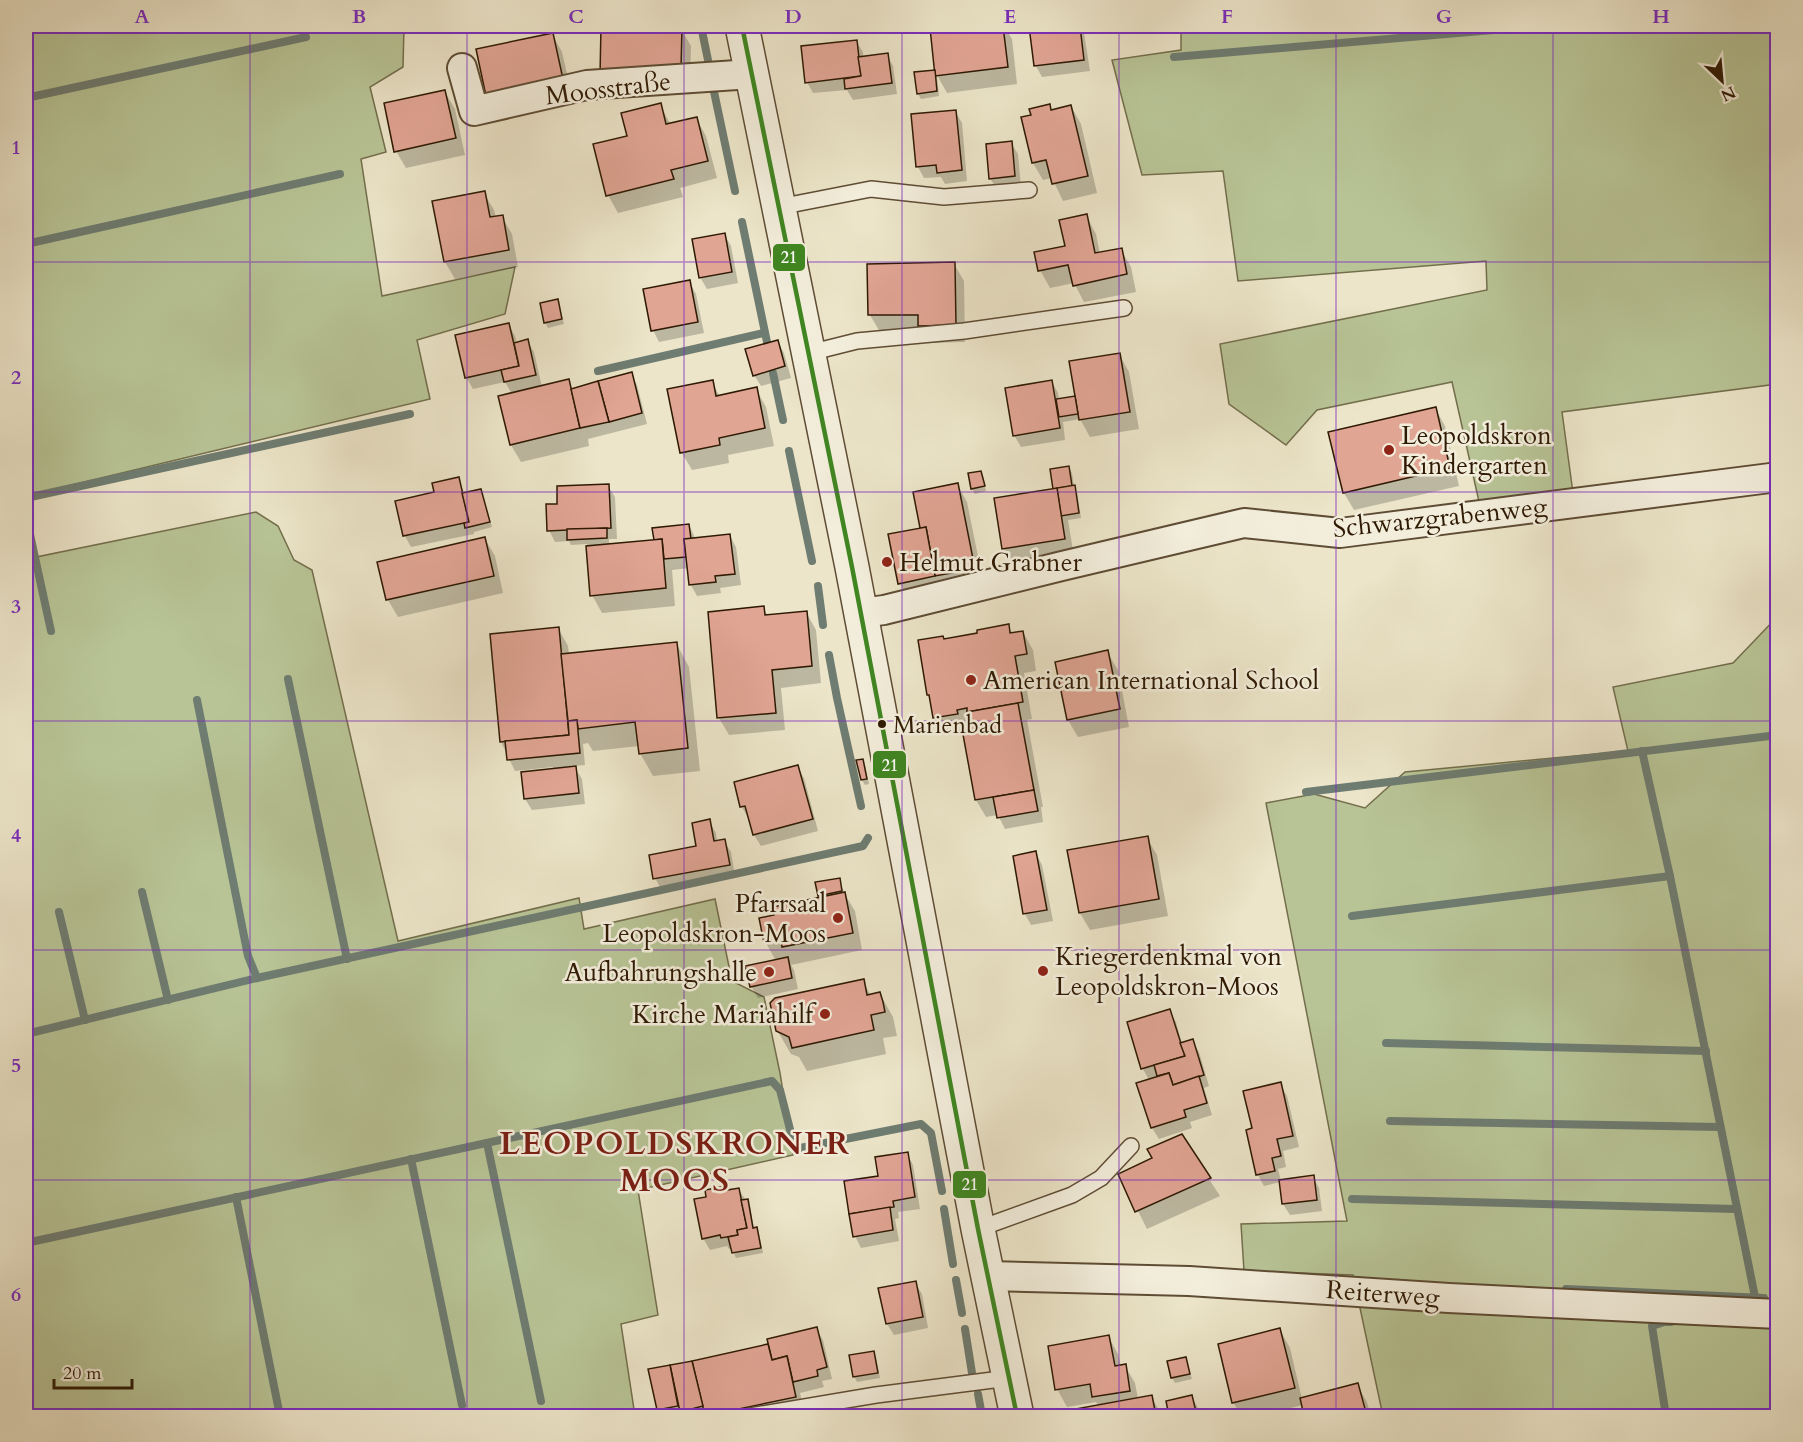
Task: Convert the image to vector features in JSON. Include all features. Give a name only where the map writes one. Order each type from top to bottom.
[{"type":"street","points":[[742,26],[861,613],[978,1229],[1017,1416]]},
{"type":"street","name":"Moosstraße","points":[[462,68],[474,111],[587,85],[752,74]]},
{"type":"street","name":"Schwarzgrabenweg","points":[[861,613],[884,610],[1244,523],[1340,533],[1778,477]]},
{"type":"street","name":"Reiterweg","points":[[988,1276],[1189,1281],[1449,1298],[1778,1314]]},
{"type":"lane","points":[[779,207],[871,189],[944,197],[1029,190]]},
{"type":"lane","points":[[809,353],[857,341],[964,331],[1124,308]]},
{"type":"lane","points":[[978,1229],[1072,1195],[1101,1178],[1131,1146]]},
{"type":"lane","points":[[750,1416],[876,1395],[993,1380],[1008,1374]]},
{"type":"green space","points":[[26,26],[404,26],[403,67],[370,87],[386,152],[361,159],[382,296],[515,267],[505,314],[417,340],[430,399],[26,496]]},
{"type":"green space","points":[[1181,26],[1777,26],[1777,384],[1562,412],[1573,493],[1480,506],[1452,382],[1317,410],[1286,445],[1229,404],[1220,344],[1487,290],[1486,261],[1238,281],[1223,171],[1142,175],[1112,60],[1181,50]]},
{"type":"green space","points":[[26,511],[36,557],[256,512],[278,526],[294,560],[312,570],[398,941],[579,898],[584,929],[715,899],[732,981],[764,997],[780,1073],[793,1155],[638,1190],[658,1315],[621,1324],[635,1416],[26,1416]]},
{"type":"green space","points":[[1777,617],[1777,1416],[1383,1416],[1353,1275],[1244,1271],[1241,1224],[1347,1221],[1266,803],[1314,794],[1365,808],[1405,772],[1628,751],[1613,687],[1733,663]]},
{"type":"building","points":[[601,26],[682,27],[681,69],[633,67],[633,76],[600,76]]},
{"type":"building","points":[[1003,26],[1008,67],[935,76],[930,28]]},
{"type":"building","points":[[1029,26],[1080,26],[1084,60],[1034,66]]},
{"type":"building","points":[[553,33],[563,79],[486,96],[476,49]]},
{"type":"building","points":[[857,40],[861,76],[805,83],[801,46]]},
{"type":"building","points":[[888,53],[892,83],[845,89],[844,79],[861,76],[858,57]]},
{"type":"building","points":[[935,70],[937,91],[917,94],[914,72]]},
{"type":"building","points":[[445,90],[456,138],[394,152],[384,103]]},
{"type":"building","points":[[661,103],[666,124],[697,117],[708,161],[671,170],[674,179],[606,196],[593,144],[627,136],[621,113]]},
{"type":"building","points":[[1050,104],[1051,110],[1071,105],[1088,176],[1052,184],[1046,160],[1032,163],[1021,117],[1031,115],[1029,109]]},
{"type":"building","points":[[956,110],[962,170],[937,173],[936,165],[916,167],[911,114]]},
{"type":"building","points":[[1012,141],[1015,176],[989,179],[986,144]]},
{"type":"building","points":[[485,191],[490,217],[503,215],[509,250],[444,262],[432,201]]},
{"type":"building","points":[[1087,214],[1095,253],[1122,248],[1127,274],[1073,286],[1068,265],[1038,271],[1034,252],[1065,246],[1059,220]]},
{"type":"building","points":[[725,233],[732,272],[699,278],[692,239]]},
{"type":"building","points":[[955,262],[956,325],[918,326],[918,315],[868,315],[867,264]]},
{"type":"building","points":[[690,280],[698,322],[651,331],[643,289]]},
{"type":"building","points":[[558,299],[562,319],[544,323],[540,303]]},
{"type":"building","points":[[509,323],[519,366],[465,378],[455,335]]},
{"type":"building","points":[[528,339],[536,375],[504,382],[501,370],[519,366],[514,343]]},
{"type":"building","points":[[778,340],[785,366],[753,376],[745,349]]},
{"type":"building","points":[[1120,353],[1130,412],[1079,420],[1069,361]]},
{"type":"building","points":[[632,372],[642,413],[609,422],[598,381]]},
{"type":"building","points":[[569,379],[580,428],[510,445],[498,396]]},
{"type":"building","points":[[713,380],[716,396],[757,387],[765,428],[719,438],[720,445],[680,453],[667,389]]},
{"type":"building","points":[[1052,380],[1060,428],[1013,436],[1005,388]]},
{"type":"building","points":[[598,381],[609,422],[580,428],[571,389]]},
{"type":"building","points":[[1075,396],[1078,414],[1059,417],[1056,399]]},
{"type":"building","name":"Leopoldskron Kindergarten","points":[[1436,407],[1450,468],[1343,493],[1328,432]]},
{"type":"building","points":[[1069,466],[1072,486],[1053,489],[1050,469]]},
{"type":"building","points":[[981,471],[985,486],[971,489],[968,473]]},
{"type":"building","points":[[459,477],[469,522],[403,536],[395,501],[434,492],[432,483]]},
{"type":"building","points":[[958,483],[975,569],[935,576],[926,527],[920,528],[913,492]]},
{"type":"building","points":[[609,484],[611,528],[547,531],[546,504],[557,504],[557,486]]},
{"type":"building","points":[[1075,485],[1079,513],[1061,516],[1057,488]]},
{"type":"building","points":[[1057,488],[1065,539],[1002,549],[994,498]]},
{"type":"building","points":[[481,489],[490,522],[465,528],[464,523],[469,522],[462,493]]},
{"type":"building","points":[[689,524],[691,539],[684,539],[686,557],[664,559],[662,539],[654,540],[652,528]]},
{"type":"building","points":[[926,527],[935,576],[898,584],[888,534]]},
{"type":"building","points":[[607,528],[607,538],[567,540],[567,529]]},
{"type":"building","points":[[730,534],[735,574],[715,576],[716,582],[689,585],[684,539]]},
{"type":"building","points":[[485,537],[494,576],[386,600],[377,562]]},
{"type":"building","points":[[662,539],[666,588],[590,596],[586,546]]},
{"type":"building","points":[[764,606],[765,615],[807,611],[812,666],[772,670],[776,713],[717,718],[708,612]]},
{"type":"building","name":"American International School","points":[[1009,624],[1010,633],[1023,631],[1027,654],[1015,656],[1023,702],[967,712],[967,708],[957,710],[958,714],[933,718],[918,640],[943,636],[944,639]]},
{"type":"building","points":[[559,627],[569,735],[500,742],[490,634]]},
{"type":"building","points":[[677,642],[688,748],[639,754],[635,722],[578,729],[577,720],[568,721],[561,654]]},
{"type":"building","points":[[1108,650],[1120,709],[1067,720],[1055,662]]},
{"type":"building","points":[[1018,703],[1034,790],[975,800],[962,729],[970,727],[967,712]]},
{"type":"building","points":[[577,720],[580,753],[507,760],[505,741],[569,735],[568,721]]},
{"type":"building","points":[[863,759],[867,779],[861,780],[856,760]]},
{"type":"building","points":[[798,765],[813,819],[753,835],[745,806],[740,807],[734,782]]},
{"type":"building","points":[[576,766],[579,793],[524,799],[521,772]]},
{"type":"building","points":[[1034,790],[1038,811],[997,818],[993,797]]},
{"type":"building","points":[[710,819],[714,841],[725,839],[730,865],[653,879],[649,855],[696,846],[692,823]]},
{"type":"building","points":[[1148,836],[1159,899],[1079,913],[1067,850]]},
{"type":"building","points":[[1036,851],[1047,910],[1023,914],[1013,856]]},
{"type":"building","points":[[840,878],[842,891],[818,896],[815,882]]},
{"type":"building","points":[[845,892],[853,933],[782,947],[781,940],[764,943],[759,918],[774,915],[773,907]]},
{"type":"building","name":"Aufbahrungshalle","points":[[788,957],[792,978],[750,987],[745,966]]},
{"type":"building","name":"Kirche Mariahilf","points":[[864,979],[867,995],[880,992],[885,1012],[871,1015],[874,1030],[792,1048],[789,1037],[776,1031],[770,1003],[775,998]]},
{"type":"building","points":[[1170,1009],[1185,1056],[1141,1069],[1127,1022]]},
{"type":"building","points":[[1193,1039],[1204,1075],[1173,1085],[1169,1073],[1157,1076],[1154,1065],[1185,1056],[1180,1043]]},
{"type":"building","points":[[1169,1073],[1173,1085],[1199,1076],[1207,1103],[1184,1110],[1186,1117],[1151,1128],[1136,1083]]},
{"type":"building","points":[[1281,1082],[1293,1136],[1277,1139],[1281,1156],[1272,1158],[1275,1171],[1256,1175],[1246,1130],[1252,1128],[1243,1091]]},
{"type":"building","points":[[1182,1134],[1211,1178],[1135,1212],[1118,1174],[1152,1158],[1147,1149]]},
{"type":"building","points":[[908,1152],[915,1197],[893,1201],[894,1207],[849,1214],[844,1181],[878,1176],[875,1157]]},
{"type":"building","points":[[1314,1175],[1317,1200],[1282,1204],[1279,1180]]},
{"type":"building","points":[[727,1186],[727,1190],[739,1188],[747,1228],[737,1230],[738,1235],[721,1238],[720,1235],[702,1239],[694,1199],[706,1197],[705,1190]]},
{"type":"building","points":[[748,1199],[753,1228],[757,1227],[761,1248],[732,1253],[728,1237],[738,1235],[737,1230],[747,1228],[741,1200]]},
{"type":"building","points":[[890,1207],[893,1230],[853,1237],[849,1214]]},
{"type":"building","points":[[916,1281],[923,1317],[886,1324],[878,1288]]},
{"type":"building","points":[[817,1327],[827,1367],[817,1370],[818,1376],[793,1382],[787,1356],[772,1360],[767,1339]]},
{"type":"building","points":[[1280,1328],[1295,1388],[1232,1403],[1218,1344]]},
{"type":"building","points":[[1109,1335],[1115,1366],[1126,1364],[1130,1391],[1092,1397],[1090,1384],[1055,1390],[1048,1346]]},
{"type":"building","points":[[768,1344],[772,1360],[787,1356],[796,1397],[705,1416],[692,1361]]},
{"type":"building","points":[[874,1351],[878,1373],[853,1377],[849,1355]]},
{"type":"building","points":[[1186,1357],[1190,1374],[1171,1378],[1167,1361]]},
{"type":"building","points":[[692,1361],[703,1406],[680,1412],[670,1365]]},
{"type":"building","points":[[670,1365],[678,1406],[657,1410],[648,1369]]},
{"type":"building","points":[[1358,1383],[1367,1416],[1304,1416],[1300,1398]]},
{"type":"building","points":[[1152,1395],[1156,1416],[1060,1416],[1059,1412]]},
{"type":"building","points":[[1192,1395],[1197,1416],[1169,1416],[1166,1401]]},
{"type":"waterway","points":[[701,26],[708,60]]},
{"type":"waterway","points":[[1174,57],[1542,26]]},
{"type":"waterway","points":[[26,98],[306,37]]},
{"type":"waterway","points":[[713,87],[735,191]]},
{"type":"waterway","points":[[26,244],[340,174]]},
{"type":"waterway","points":[[742,222],[767,342]]},
{"type":"waterway","points":[[598,371],[764,333]]},
{"type":"waterway","points":[[773,373],[783,420]]},
{"type":"waterway","points":[[26,498],[410,414]]},
{"type":"waterway","points":[[789,451],[812,561]]},
{"type":"waterway","points":[[26,516],[51,631]]},
{"type":"waterway","points":[[818,586],[823,625]]},
{"type":"waterway","points":[[829,655],[861,806]]},
{"type":"waterway","points":[[288,679],[347,959]]},
{"type":"waterway","points":[[197,700],[248,956],[257,978]]},
{"type":"waterway","points":[[1306,792],[1778,735]]},
{"type":"waterway","points":[[1642,751],[1670,876],[1755,1297]]},
{"type":"waterway","points":[[26,1034],[257,978],[863,846],[868,838]]},
{"type":"waterway","points":[[1352,916],[1670,876]]},
{"type":"waterway","points":[[142,892],[168,1000]]},
{"type":"waterway","points":[[59,912],[85,1020]]},
{"type":"waterway","points":[[1386,1043],[1706,1051]]},
{"type":"waterway","points":[[26,1243],[772,1081],[780,1090],[795,1149],[921,1124],[931,1133],[942,1191]]},
{"type":"waterway","points":[[1390,1121],[1720,1127]]},
{"type":"waterway","points":[[487,1143],[541,1401]]},
{"type":"waterway","points":[[411,1159],[462,1405]]},
{"type":"waterway","points":[[236,1197],[280,1416]]},
{"type":"waterway","points":[[1352,1199],[1736,1209]]},
{"type":"waterway","points":[[944,1209],[953,1264]]},
{"type":"waterway","points":[[956,1280],[962,1313]]},
{"type":"waterway","points":[[1566,1289],[1764,1298]]},
{"type":"waterway","points":[[1666,1416],[1652,1326],[1671,1322]]},
{"type":"waterway","points":[[965,1329],[972,1373]]},
{"type":"waterway","points":[[978,1394],[982,1416]]},
{"type":"transit line","name":"21","points":[[742,26],[852,567],[978,1229],[1017,1416]]},
{"type":"place","name":"Leopoldskron Kindergarten","points":[[1389,450]]},
{"type":"place","name":"Helmut Grabner","points":[[887,562]]},
{"type":"place","name":"American International School","points":[[971,680]]},
{"type":"place","name":"Marienbad","points":[[882,724]]},
{"type":"place","name":"Pfarrsaal Leopoldskron-Moos","points":[[838,918]]},
{"type":"place","name":"Kriegerdenkmal von Leopoldskron-Moos","points":[[1043,971]]},
{"type":"place","name":"Aufbahrungshalle","points":[[769,972]]},
{"type":"place","name":"Kirche Mariahilf","points":[[825,1014]]},
{"type":"district","name":"LEOPOLDSKRONER MOOS","points":[[675,1162]]}]
